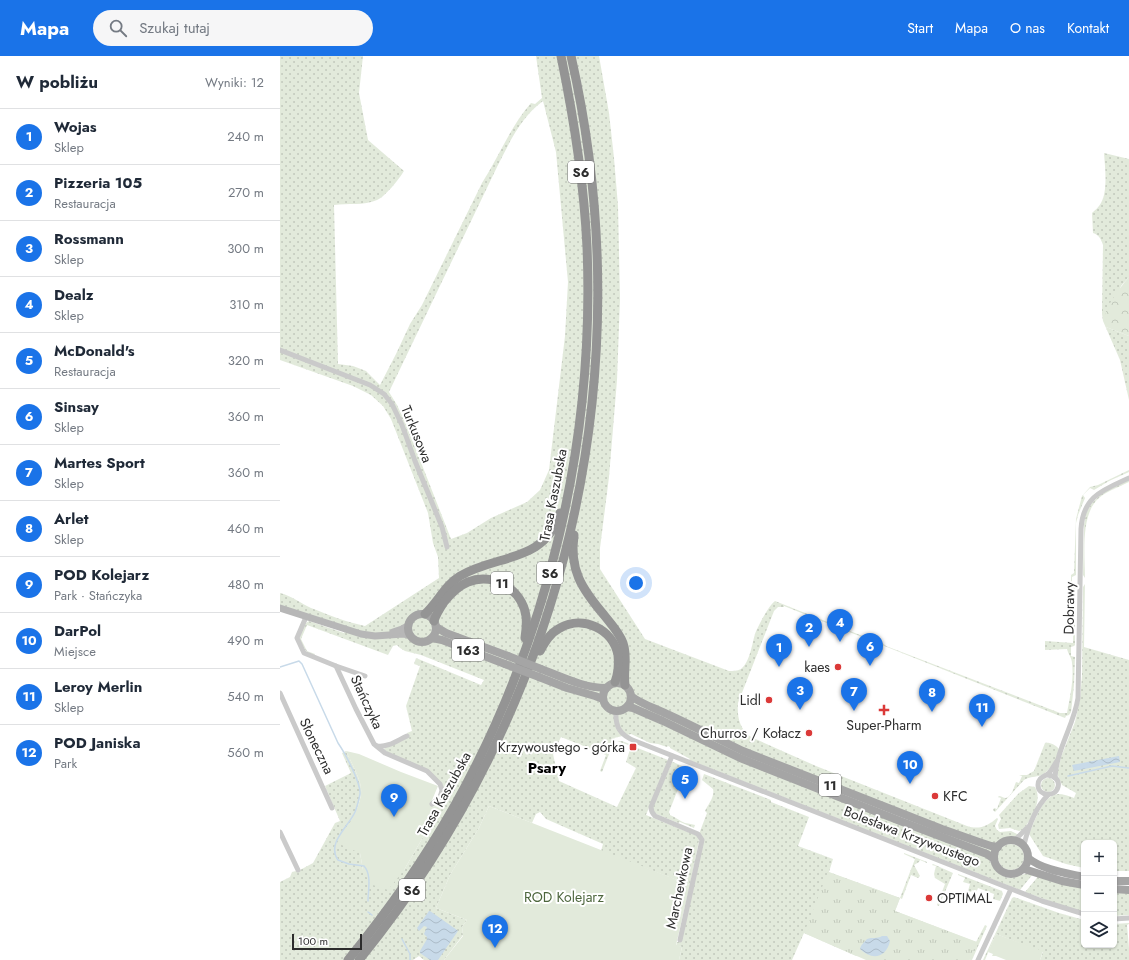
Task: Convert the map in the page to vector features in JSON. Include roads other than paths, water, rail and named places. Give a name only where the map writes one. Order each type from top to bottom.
[{"type":"highway","name":"Trasa Kaszubska","points":[[348,960],[377,924],[422,859],[464,789],[500,713],[521,660],[551,569],[560,532],[579,433],[585,376],[588,325],[588,266],[585,209],[571,107],[561,56]]},
{"type":"highway","name":"Trasa Kaszubska","points":[[359,960],[407,896],[432,859],[456,821],[492,754],[512,710],[544,624],[557,585],[577,504],[594,390],[598,330],[598,274],[591,172],[582,112],[571,56]]},
{"type":"highway","points":[[425,614],[446,588],[461,576],[473,570],[527,552],[541,543],[551,533],[556,524],[570,484]]},
{"type":"highway","points":[[577,504],[573,555],[576,571],[584,590],[622,640],[626,657],[625,685]]},
{"type":"highway","name":"11","points":[[435,624],[437,613],[447,599],[461,585],[478,579],[492,580],[502,583],[518,596],[526,613],[527,622],[521,660]]},
{"type":"highway","points":[[526,674],[545,641],[554,632],[566,625],[576,623],[590,625],[602,631],[614,645],[618,655],[615,682]]},
{"type":"main road","name":"163","points":[[280,608],[361,634],[373,636],[403,634],[410,635],[414,640],[419,642],[426,642],[432,638],[435,632],[435,624]]},
{"type":"main road","points":[[425,614],[430,616],[435,624],[446,633],[506,660],[540,673],[606,688]]},
{"type":"main road","name":"163","points":[[384,635],[408,626],[410,619],[414,616],[425,614]]},
{"type":"main road","points":[[408,626],[410,635]]},
{"type":"main road","name":"163","points":[[432,638],[506,660]]},
{"type":"main road","points":[[540,673],[567,688],[603,699]]},
{"type":"main road","points":[[615,682],[625,685],[631,696],[627,707],[616,711],[607,707],[603,699],[603,693],[609,684],[615,682]]},
{"type":"main road","name":"11","points":[[631,696],[743,751],[942,829],[998,847]]},
{"type":"main road","name":"11","points":[[627,707],[633,708],[663,721],[747,761],[906,824],[987,854],[994,859],[998,868],[1005,873],[1015,874],[1024,869],[1081,884]]},
{"type":"main road","points":[[994,859],[995,852],[998,847],[1005,841],[1015,840],[1020,842],[1027,850],[1028,858],[1024,869]]},
{"type":"main road","points":[[1028,858],[1049,868],[1081,876]]},
{"type":"main road","points":[[1117,881],[1129,881]]},
{"type":"main road","points":[[1117,889],[1129,890]]},
{"type":"street","name":"Turkusowa","points":[[280,350],[370,385],[384,394],[392,404],[402,425],[442,527],[447,547]]},
{"type":"street","name":"Dobrawy","points":[[1030,825],[1038,809],[1048,795],[1057,789],[1058,784],[1055,778],[1058,759],[1074,716],[1078,698],[1082,518],[1086,507],[1097,494],[1106,488],[1129,478]]},
{"type":"street","name":"Stańczyka","points":[[306,617],[297,638],[303,652],[365,676]]},
{"type":"street","name":"Stańczyka","points":[[336,666],[374,744],[384,752],[427,771],[438,782],[442,790],[441,794],[432,804]]},
{"type":"street","name":"Słoneczna","points":[[280,693],[323,785],[332,808]]},
{"type":"street","name":"Bolesława Krzywoustego","points":[[616,711],[617,726],[620,731],[635,741],[1011,889],[1056,906],[1081,913]]},
{"type":"street","name":"Stańczyka","points":[[377,746],[385,746],[407,736]]},
{"type":"street","name":"Marchewkowa","points":[[672,756],[651,810],[655,816],[698,834],[702,840],[680,940]]},
{"type":"street","name":"Dobrawy","points":[[1038,809],[1040,791],[1038,782],[1043,776],[1047,775],[1058,759]]},
{"type":"street","points":[[1047,775],[1052,775],[1055,778]]},
{"type":"street","points":[[1040,791],[1048,795]]},
{"type":"street","points":[[1015,840],[1030,825]]},
{"type":"street","points":[[1024,846],[1030,825]]},
{"type":"street","points":[[280,832],[298,870]]},
{"type":"street","points":[[978,960],[1011,889]]},
{"type":"street","points":[[1117,918],[1129,918]]},
{"type":"water","points":[[1119,756],[1120,762],[1074,771],[1072,765]]},
{"type":"water","points":[[429,911],[458,931],[438,960],[430,960],[420,953],[427,939],[424,934],[427,927],[424,926],[419,931],[417,928]]},
{"type":"water","points":[[887,936],[890,941],[888,947],[882,954],[873,956],[864,953],[860,949],[867,939]]},
{"type":"waterway","points":[[280,667],[299,661],[302,664],[358,783],[360,789],[358,803],[355,812],[337,841],[335,854],[338,860],[349,864],[364,866],[369,878],[368,901]]},
{"type":"waterway","points":[[1068,776],[1112,766],[1129,768]]},
{"type":"waterway","points":[[368,912],[372,915]]},
{"type":"waterway","points":[[402,939],[410,954],[410,960]]},
{"type":"place","name":"Dealz","points":[[840,642]]},
{"type":"place","name":"Pizzeria 105","points":[[809,647]]},
{"type":"place","name":"Sinsay","points":[[870,666]]},
{"type":"place","name":"Wojas","points":[[779,667]]},
{"type":"place","name":"kaes","points":[[838,667]]},
{"type":"place","name":"Lidl","points":[[769,700]]},
{"type":"place","name":"Rossmann","points":[[800,710]]},
{"type":"place","name":"Super-Pharm","points":[[884,710]]},
{"type":"place","name":"Martes Sport","points":[[854,711]]},
{"type":"place","name":"Arlet","points":[[932,712]]},
{"type":"place","name":"Leroy Merlin","points":[[982,727]]},
{"type":"place","name":"Churros / Kołacz","points":[[809,733]]},
{"type":"place","name":"Krzywoustego - górka","points":[[633,747]]},
{"type":"place","name":"DarPol","points":[[910,784]]},
{"type":"place","name":"KFC","points":[[935,796]]},
{"type":"place","name":"McDonald's","points":[[685,799]]},
{"type":"place","name":"POD Kolejarz","points":[[394,817]]},
{"type":"place","name":"OPTIMAL","points":[[929,898]]},
{"type":"place","name":"POD Janiska","points":[[495,948]]},
{"type":"district","name":"Psary","points":[[547,768]]},
{"type":"park label","name":"ROD Kolejarz","points":[[564,897]]}]
